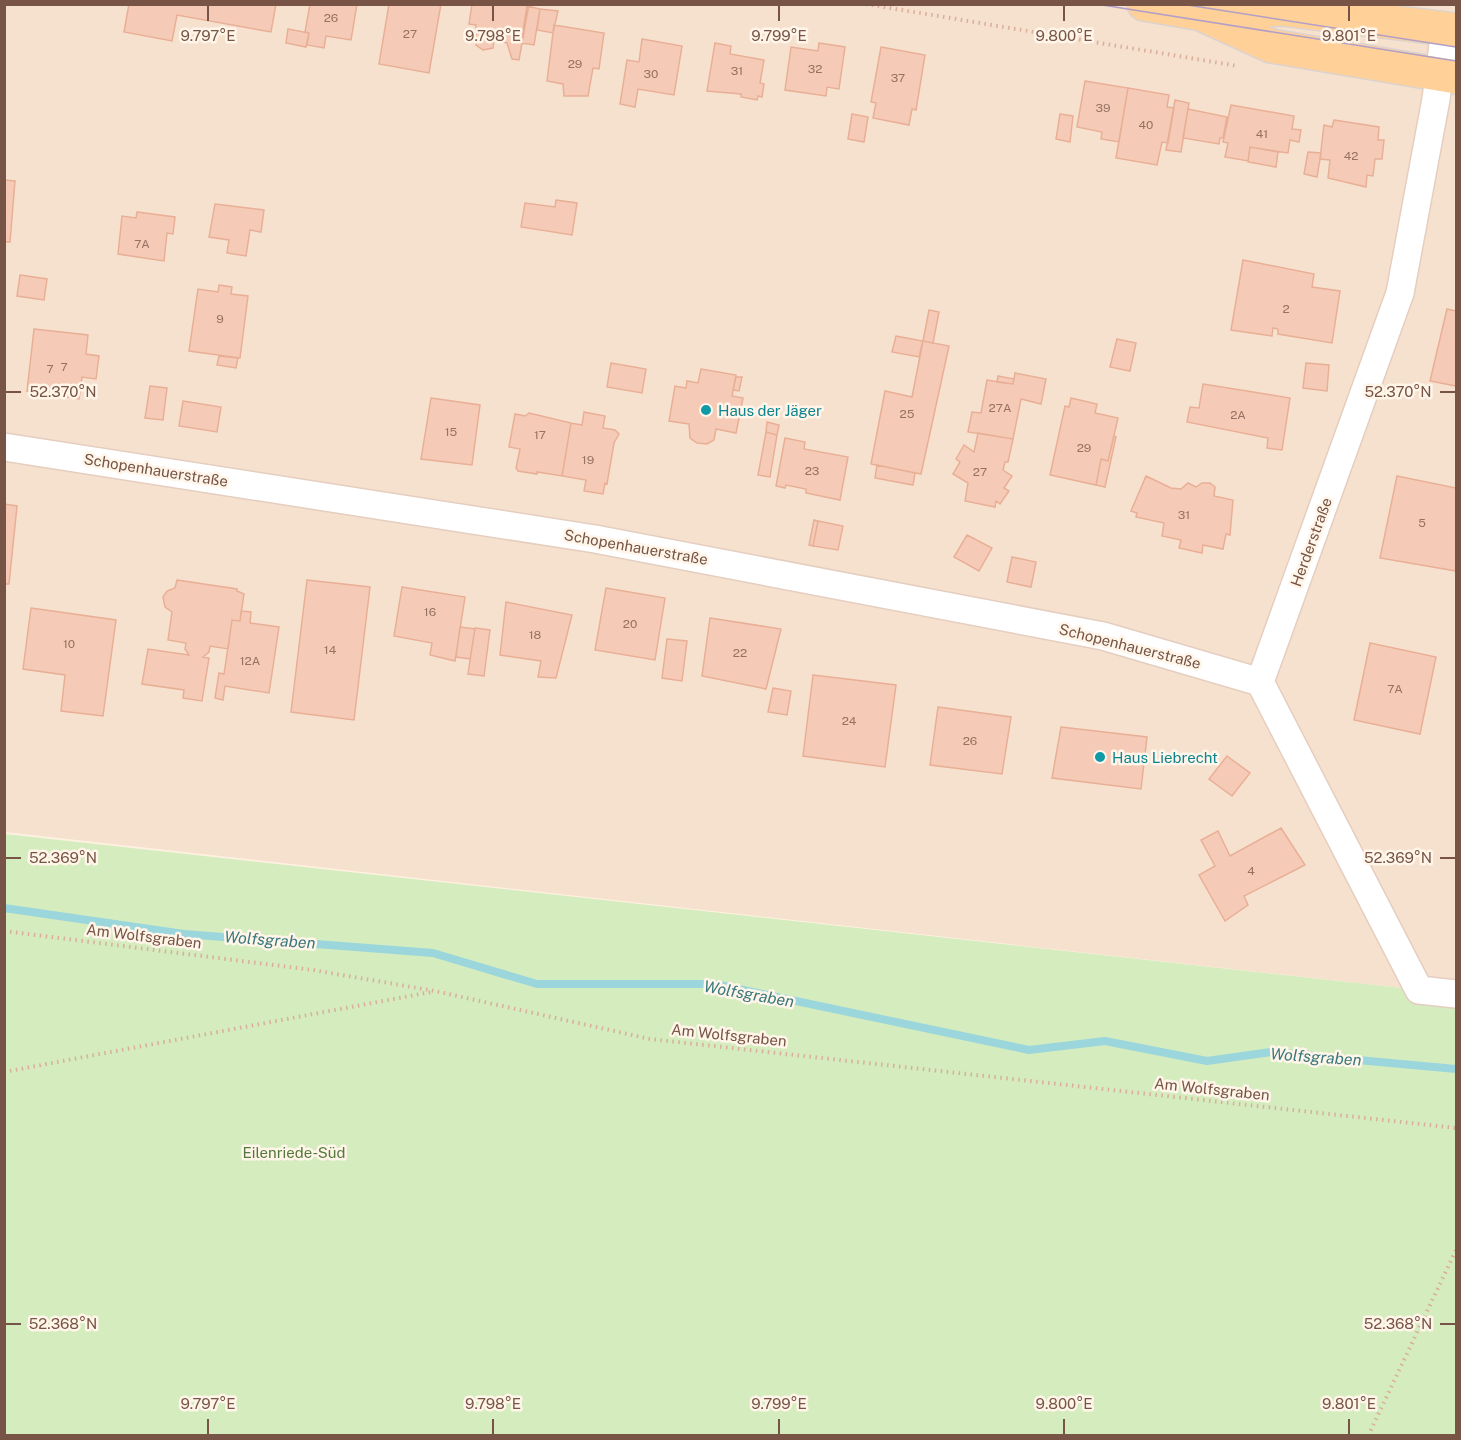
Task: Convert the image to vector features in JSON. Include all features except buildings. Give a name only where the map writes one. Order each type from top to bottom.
[{"type":"main road","points":[[1144,4],[1202,9],[1282,9],[1451,29]]},
{"type":"main road","points":[[1202,9],[1271,46],[1448,76]]},
{"type":"street","name":"Herderstraße","points":[[1260,682],[1400,293],[1448,76],[1451,29]]},
{"type":"street","name":"Schopenhauerstraße","points":[[4,447],[595,539],[1103,636],[1260,682]]},
{"type":"street","points":[[1260,682],[1419,990],[1456,994]]},
{"type":"path","points":[[866,4],[1250,68]]},
{"type":"path","name":"Am Wolfsgraben","points":[[4,931],[314,970],[435,991],[650,1038],[1456,1128]]},
{"type":"path","points":[[4,1072],[435,991]]},
{"type":"path","points":[[1368,1436],[1456,1250]]},
{"type":"shaded area","points":[[5,5],[1456,5],[1456,994],[5,832]]},
{"type":"green space","name":"Eilenriede-Süd","points":[[5,834],[1456,994],[1456,1435],[5,1436]]},
{"type":"waterway","name":"Wolfsgraben","points":[[4,908],[184,934],[433,953],[537,984],[715,984],[1029,1050],[1105,1041],[1207,1061],[1271,1052],[1456,1069]]},
{"type":"tram line","points":[[1096,4],[1456,61]]},
{"type":"tram line","points":[[1181,4],[1456,47]]},
{"type":"place","name":"Haus der Jäger","points":[[706,410]]},
{"type":"place","name":"Haus Liebrecht","points":[[1100,757]]}]
